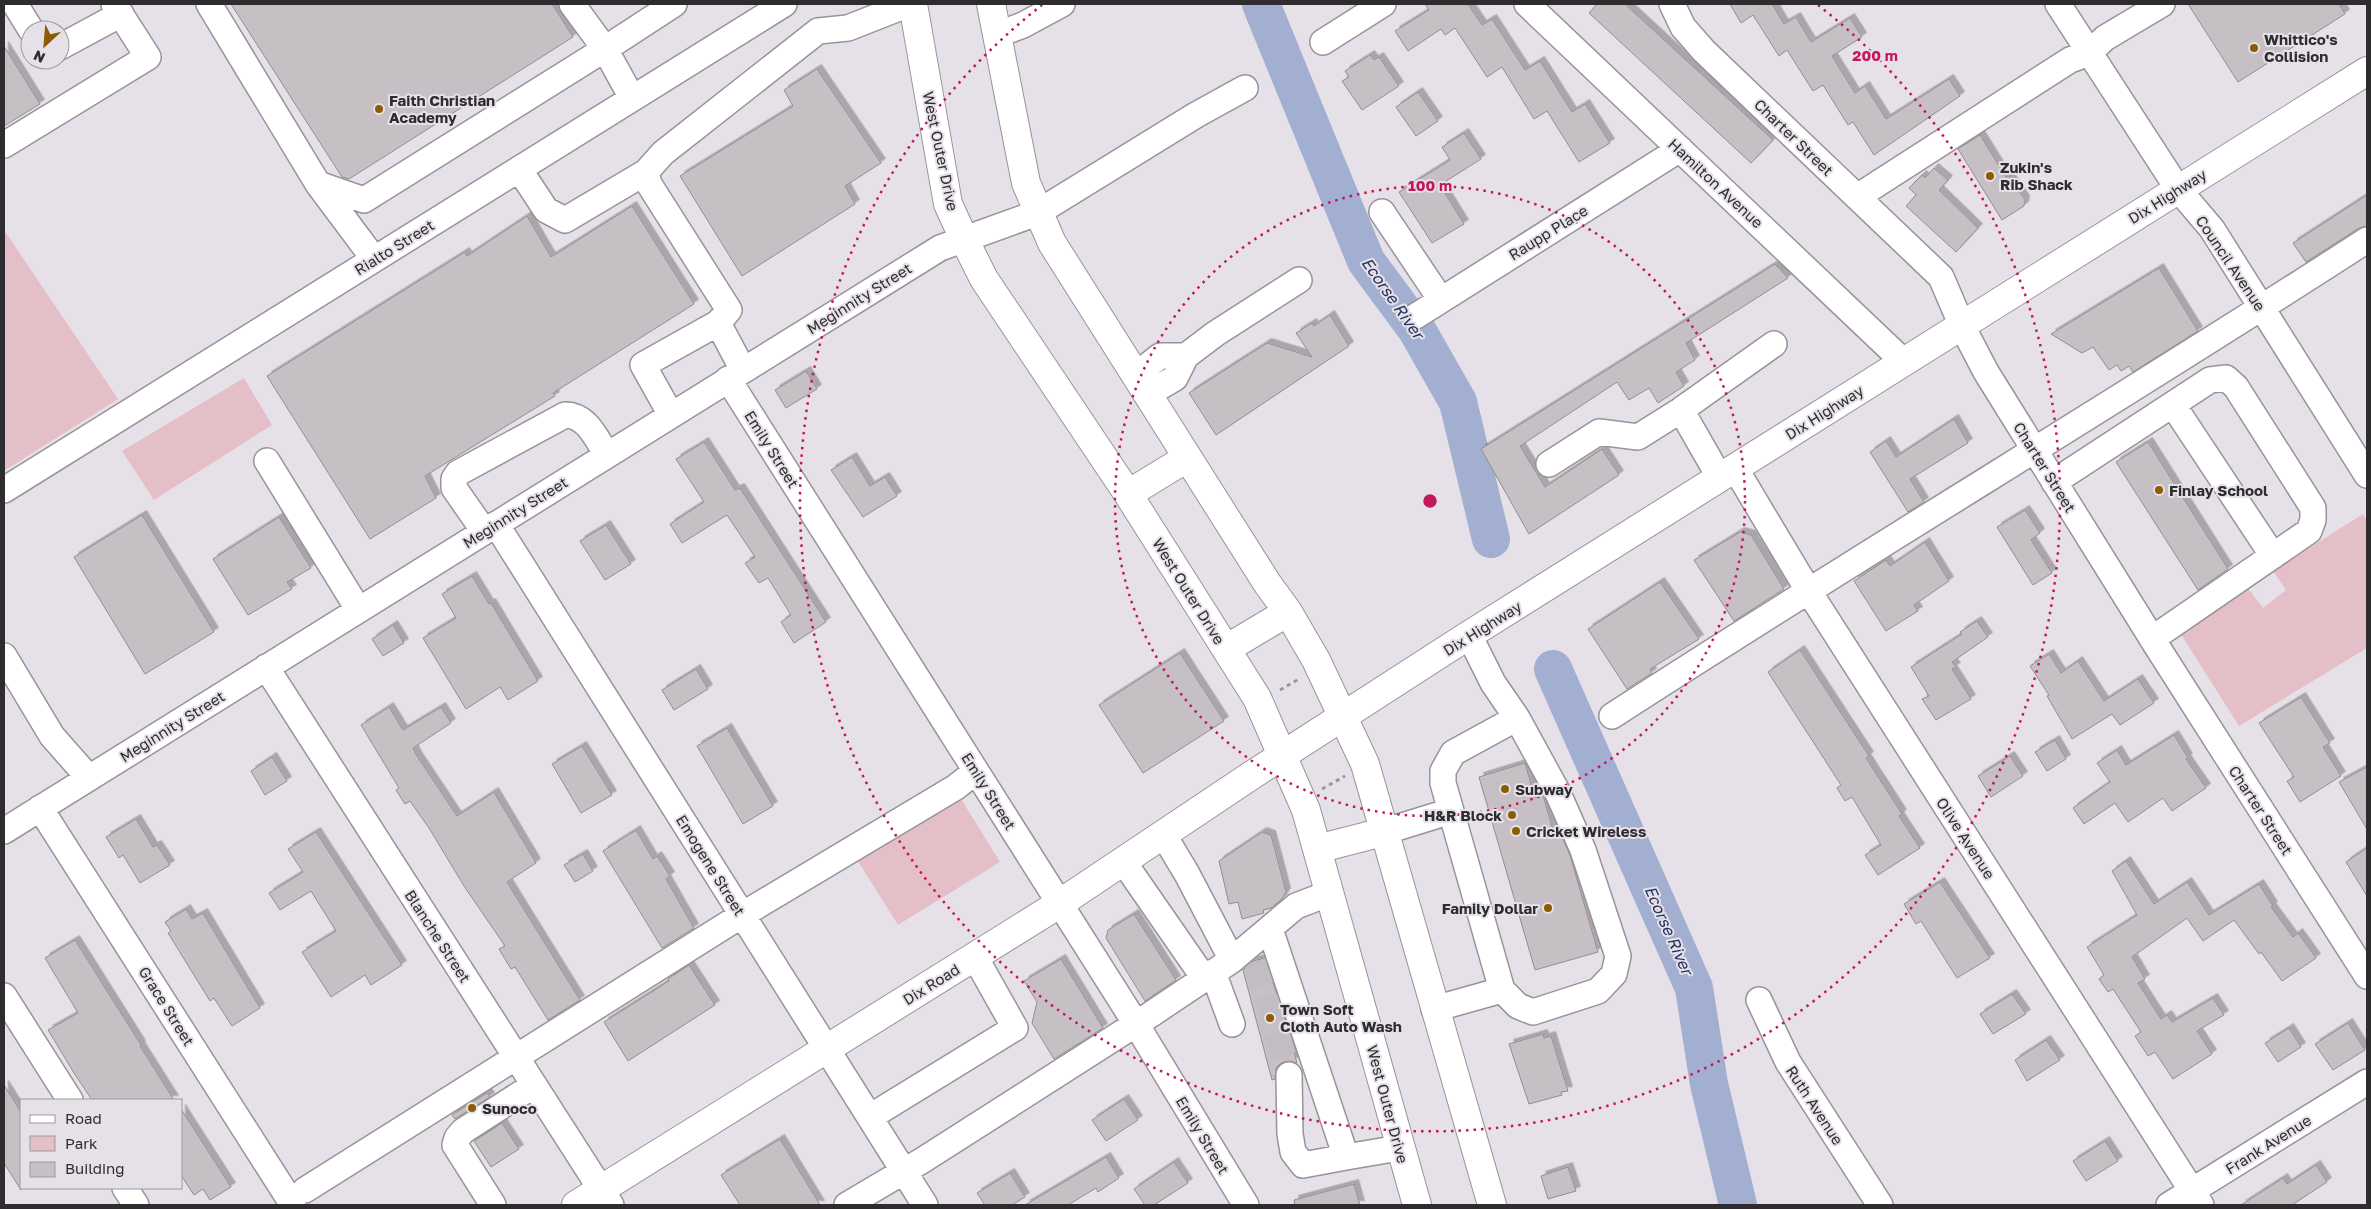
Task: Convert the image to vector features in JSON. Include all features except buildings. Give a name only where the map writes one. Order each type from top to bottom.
[{"type":"main road","name":"West Outer Drive","points":[[911,4],[948,204],[964,239],[984,279],[1128,494],[1257,698],[1306,810],[1417,1205]]},
{"type":"main road","points":[[991,4],[1026,183],[1037,213],[1052,243],[1187,458],[1267,583],[1288,612],[1316,660],[1365,764],[1383,832],[1492,1205]]},
{"type":"main road","name":"Dix Highway","points":[[1283,756],[1469,635],[2367,71]]},
{"type":"main road","points":[[1128,494],[1187,458]]},
{"type":"main road","points":[[1226,649],[1288,612]]},
{"type":"main road","name":"Dix Road","points":[[576,1205],[606,1197],[827,1050],[1060,904],[1283,756]]},
{"type":"main road","points":[[1317,848],[1383,832]]},
{"type":"street","points":[[14,4],[24,20]]},
{"type":"street","points":[[209,4],[318,184],[374,259]]},
{"type":"street","points":[[572,4],[605,49],[632,98]]},
{"type":"street","points":[[318,184],[364,200],[674,4]]},
{"type":"street","name":"Rialto Street","points":[[4,490],[784,4]]},
{"type":"street","points":[[519,169],[546,210],[565,220],[646,172],[663,153],[818,32],[848,28],[911,4]]},
{"type":"street","points":[[997,35],[1023,25],[1062,4]]},
{"type":"street","points":[[1323,42],[1383,4]]},
{"type":"street","name":"Hamilton Avenue","points":[[1527,4],[1904,362]]},
{"type":"street","name":"Charter Street","points":[[1672,4],[1683,27],[1704,51],[1941,277],[1962,326],[1986,372],[2152,639],[2367,976]]},
{"type":"street","name":"Council Avenue","points":[[2058,4],[2178,189],[2212,229],[2367,475]]},
{"type":"street","points":[[1857,197],[2070,60],[2088,53],[2105,38],[2162,4]]},
{"type":"street","points":[[4,145],[148,57],[118,9],[70,40]]},
{"type":"street","name":"Meginnity Street","points":[[4,831],[940,248],[1037,213],[1196,115],[1245,88]]},
{"type":"street","name":"Raupp Place","points":[[1416,316],[1680,149]]},
{"type":"street","points":[[646,172],[648,184],[729,310],[718,324],[643,365],[671,415]]},
{"type":"street","points":[[1382,212],[1441,300]]},
{"type":"street","points":[[1612,716],[1808,590],[2035,451],[2367,240]]},
{"type":"street","points":[[1142,385],[1175,378],[1186,356],[1215,334],[1299,280]]},
{"type":"street","name":"Emily Street","points":[[718,324],[736,375],[976,771],[1136,1024],[1246,1205]]},
{"type":"street","points":[[1549,464],[1599,432],[1638,437],[1681,410],[1774,344]]},
{"type":"street","points":[[2054,482],[2210,380],[2226,378],[2236,387],[2313,508],[2313,520],[2309,531],[2152,639]]},
{"type":"street","points":[[2173,404],[2273,556]]},
{"type":"street","name":"Olive Avenue","points":[[1681,410],[1728,473],[1808,590],[2196,1198]]},
{"type":"street","name":"Emogene Street","points":[[607,455],[583,419],[575,415],[565,415],[458,473],[454,479],[454,488],[490,528],[742,915],[925,1205]]},
{"type":"street","points":[[267,461],[358,610]]},
{"type":"street","points":[[1469,635],[1493,683],[1517,718],[1557,791],[1583,850],[1618,956],[1614,974],[1598,991],[1533,1012],[1518,1006],[1502,990],[1443,783],[1443,771],[1453,753],[1517,718]]},
{"type":"street","points":[[4,656],[52,736],[89,778]]},
{"type":"street","name":"Blanche Street","points":[[266,667],[606,1197]]},
{"type":"street","points":[[294,1201],[516,1057],[742,915],[956,787],[976,771]]},
{"type":"street","name":"Grace Street","points":[[40,808],[294,1201]]},
{"type":"street","points":[[1383,832],[1451,811]]},
{"type":"street","points":[[1163,834],[1238,958],[1346,1158]]},
{"type":"street","points":[[1123,861],[1238,958]]},
{"type":"street","points":[[847,1205],[904,1172],[1238,958],[1296,906],[1330,893]]},
{"type":"street","points":[[870,1117],[1015,1028],[974,957]]},
{"type":"street","points":[[1232,1024],[1238,958]]},
{"type":"street","points":[[1434,1009],[1502,990]]},
{"type":"street","points":[[4,996],[69,1099]]},
{"type":"street","name":"Ruth Avenue","points":[[1759,1000],[1788,1062],[1880,1205]]},
{"type":"street","points":[[1289,1075],[1289,1110],[1293,1152],[1303,1165],[1400,1148]]},
{"type":"street","name":"Frank Avenue","points":[[2168,1205],[2196,1198],[2367,1082]]},
{"type":"street","points":[[493,1205],[455,1145],[457,1138],[464,1131],[534,1085]]},
{"type":"street","points":[[126,1189],[136,1205]]},
{"type":"path","points":[[1279,691],[1301,678]]},
{"type":"path","points":[[1317,792],[1346,775]]},
{"type":"green space","points":[[4,230],[118,399],[4,471]]},
{"type":"green space","points":[[244,378],[272,425],[154,500],[122,451]]},
{"type":"green space","points":[[2363,514],[2367,521],[2367,648],[2239,726],[2180,633],[2248,588],[2263,608],[2286,590],[2273,571]]},
{"type":"green space","points":[[958,794],[1000,862],[898,925],[856,858]]},
{"type":"waterway","name":"Ecorse River","points":[[1261,4],[1366,261],[1417,330],[1458,402],[1491,539]]},
{"type":"waterway","name":"Ecorse River","points":[[1553,669],[1694,988],[1709,1084],[1738,1205]]},
{"type":"tunnel","points":[[1256,961],[1289,1075]]},
{"type":"place","name":"Whittico's Collision","points":[[2254,48]]},
{"type":"place","name":"Faith Christian Academy","points":[[379,109]]},
{"type":"place","name":"Zukin's Rib Shack","points":[[1990,176]]},
{"type":"place","name":"Finlay School","points":[[2159,490]]},
{"type":"place","name":"Subway","points":[[1505,789]]},
{"type":"place","name":"H&R Block","points":[[1512,815]]},
{"type":"place","name":"Cricket Wireless","points":[[1516,831]]},
{"type":"place","name":"Family Dollar","points":[[1548,908]]},
{"type":"place","name":"Town Soft Cloth Auto Wash","points":[[1270,1018]]},
{"type":"place","name":"Sunoco","points":[[472,1108]]}]
